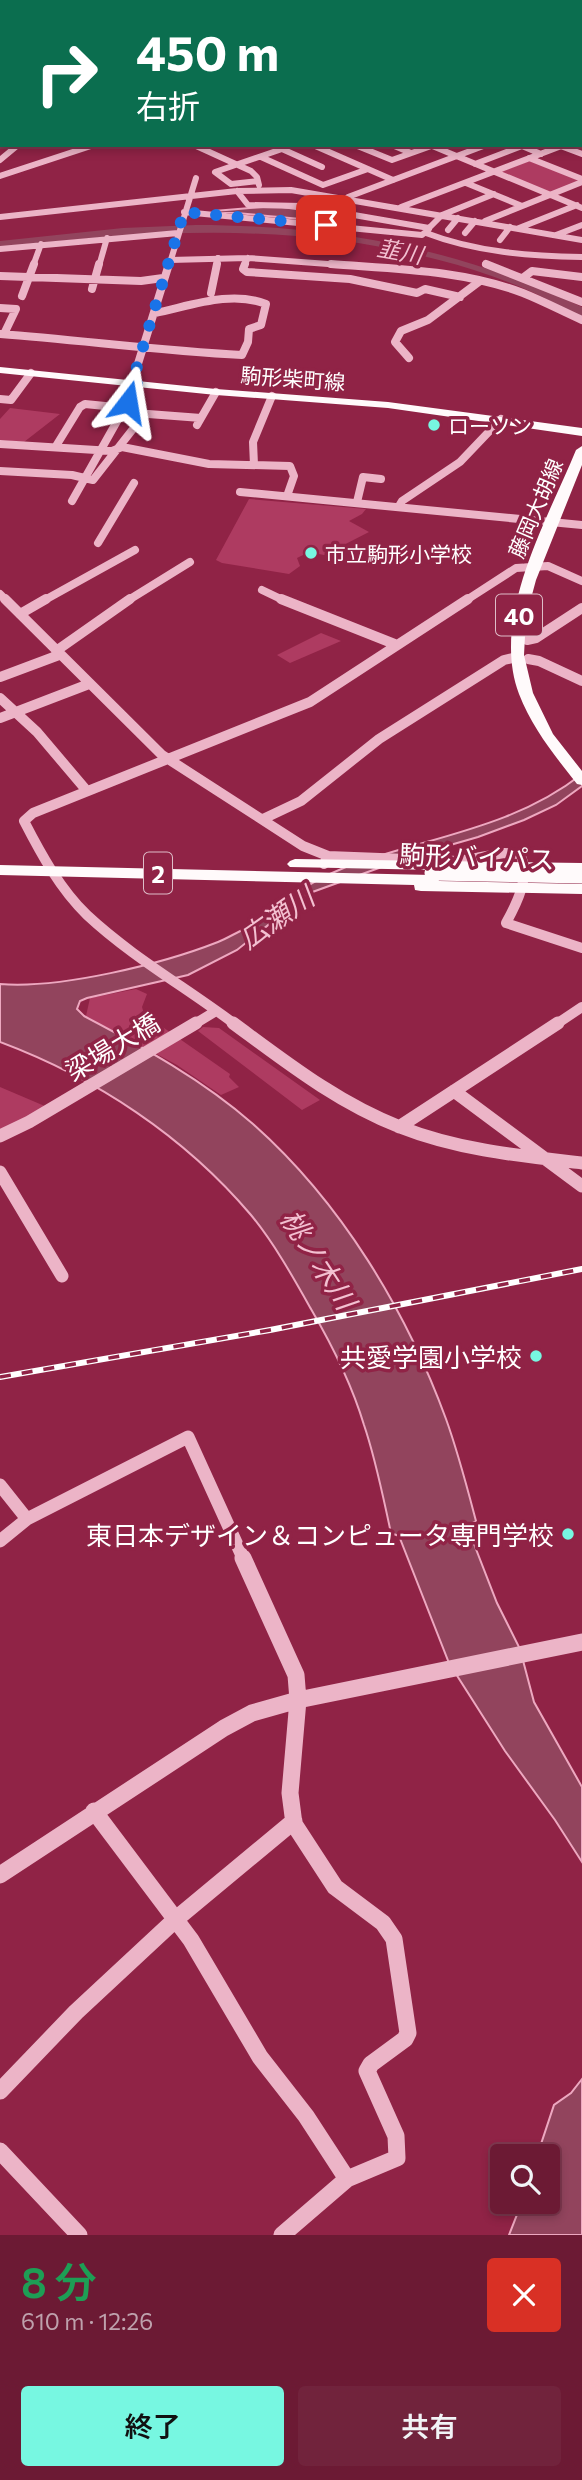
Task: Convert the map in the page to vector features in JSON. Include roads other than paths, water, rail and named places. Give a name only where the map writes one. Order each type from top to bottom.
[{"type":"main road","name":"駒形柴町線","points":[[0,370],[216,392],[388,405],[582,432]]},
{"type":"main road","name":"藤岡大胡線","points":[[580,774],[547,719],[522,658],[519,612],[557,524],[582,450]]},
{"type":"main road","name":"藤岡大胡線","points":[[557,524],[582,478]]},
{"type":"main road","name":"藤岡大胡線","points":[[522,658],[539,566]]},
{"type":"main road","name":"2","points":[[0,861],[228,875],[323,867],[373,878],[521,889],[582,889]]},
{"type":"main road","name":"2","points":[[0,870],[50,866],[582,868]]},
{"type":"main road","name":"2","points":[[323,867],[373,878]]},
{"type":"main road","name":"駒形バイパス","points":[[426,869],[582,883]]},
{"type":"main road","name":"駒形バイパス","points":[[373,878],[426,869],[582,876]]},
{"type":"street","points":[[0,160],[16,147]]},
{"type":"street","points":[[0,176],[88,147]]},
{"type":"street","points":[[198,147],[237,165],[259,180],[302,191],[582,240]]},
{"type":"street","points":[[317,147],[393,180]]},
{"type":"street","points":[[360,147],[392,160],[427,147]]},
{"type":"street","points":[[397,147],[411,153]]},
{"type":"street","points":[[436,147],[579,206]]},
{"type":"street","points":[[332,211],[346,198],[481,147]]},
{"type":"street","points":[[475,164],[519,147]]},
{"type":"street","points":[[524,147],[541,154]]},
{"type":"street","points":[[401,207],[558,147]]},
{"type":"street","points":[[563,147],[582,155]]},
{"type":"street","points":[[259,180],[231,184],[215,174],[282,149],[321,167]]},
{"type":"street","points":[[301,174],[367,150]]},
{"type":"street","points":[[261,157],[323,185],[368,169]]},
{"type":"street","points":[[529,158],[582,181]]},
{"type":"street","points":[[72,502],[124,410],[135,384],[163,278],[196,178]]},
{"type":"street","points":[[0,217],[237,191],[259,180]]},
{"type":"street","points":[[465,233],[479,221],[582,181]]},
{"type":"street","points":[[466,183],[522,206]]},
{"type":"street","points":[[237,191],[248,205],[285,204],[332,211],[428,231],[454,244],[542,256],[582,257]]},
{"type":"street","points":[[184,212],[389,234],[422,235],[442,215],[494,194]]},
{"type":"street","points":[[500,240],[515,228],[579,206]]},
{"type":"street","points":[[447,230],[458,218]]},
{"type":"street","points":[[484,234],[493,224]]},
{"type":"street","points":[[556,235],[580,227]]},
{"type":"street","points":[[0,249],[178,230]]},
{"type":"street","points":[[564,250],[572,238]]},
{"type":"street","points":[[92,289],[107,239]]},
{"type":"street","points":[[22,296],[41,244]]},
{"type":"street","points":[[211,293],[218,258]]},
{"type":"street","points":[[170,260],[248,258],[420,271],[480,281],[532,296],[582,320]]},
{"type":"street","points":[[248,258],[243,269],[247,271],[350,279],[416,293],[424,289],[460,297]]},
{"type":"street","points":[[485,264],[524,277],[582,302]]},
{"type":"street","points":[[524,277],[532,271],[582,277]]},
{"type":"street","points":[[0,276],[141,281],[163,278]]},
{"type":"street","points":[[409,358],[395,342],[401,331],[428,320],[480,281]]},
{"type":"street","points":[[0,308],[16,309],[2,334],[166,351],[242,355],[247,346],[249,329],[261,325],[266,304],[250,299],[205,301],[155,313]]},
{"type":"street","points":[[0,399],[11,400],[31,373]]},
{"type":"street","points":[[56,446],[80,407],[85,404],[199,422],[216,392]]},
{"type":"street","points":[[254,465],[253,442],[272,396]]},
{"type":"street","points":[[0,471],[60,474],[93,480],[141,414]]},
{"type":"street","points":[[399,506],[402,501],[460,462],[501,419]]},
{"type":"street","points":[[0,444],[100,449],[122,447],[209,464],[290,466],[294,476],[287,496]]},
{"type":"street","points":[[357,502],[363,477],[381,479]]},
{"type":"street","points":[[98,543],[134,483]]},
{"type":"street","points":[[240,492],[582,525]]},
{"type":"street","points":[[20,614],[135,550]]},
{"type":"street","points":[[0,677],[57,653],[115,609],[152,589],[190,562]]},
{"type":"street","points":[[582,581],[539,566],[513,570],[310,702],[27,816],[26,825],[75,903],[132,951],[326,1089],[399,1127],[478,1149],[582,1163]]},
{"type":"street","points":[[262,590],[305,611],[397,645]]},
{"type":"street","points":[[0,594],[167,759],[303,846],[323,867]]},
{"type":"street","points":[[527,640],[536,638],[582,608]]},
{"type":"street","points":[[262,819],[301,801],[379,739],[504,660],[522,658],[541,662],[582,681]]},
{"type":"street","points":[[0,718],[89,684]]},
{"type":"street","points":[[0,698],[37,732],[87,791]]},
{"type":"street","points":[[524,867],[516,906],[506,923],[582,948]]},
{"type":"street","points":[[399,1127],[582,1007]]},
{"type":"street","name":"梁場大橋","points":[[0,1136],[58,1106],[216,1011]]},
{"type":"street","points":[[454,1091],[582,1186]]},
{"type":"street","points":[[0,1172],[62,1276]]},
{"type":"street","points":[[0,1541],[27,1519],[188,1437],[296,1675],[298,1700],[290,1771],[293,1821],[300,1836],[335,1887],[383,1923],[397,1947],[407,2037],[371,2064],[368,2071],[396,2136],[397,2158],[347,2179],[282,2235]]},
{"type":"street","points":[[0,1485],[27,1519]]},
{"type":"street","points":[[1,1872],[251,1713],[298,1700],[582,1642]]},
{"type":"street","points":[[94,1811],[176,1919],[260,2057],[306,2116],[347,2179]]},
{"type":"street","points":[[0,2091],[76,2012],[176,1919],[293,1821]]},
{"type":"street","points":[[0,2151],[79,2235]]},
{"type":"water","points":[[275,206],[317,212],[301,219],[214,211]]},
{"type":"water","points":[[582,774],[582,786],[556,805],[524,820],[307,894],[237,950],[188,975],[87,998],[80,1001],[77,1009],[84,1016],[193,1079],[253,1124],[315,1188],[368,1260],[391,1298],[430,1378],[446,1419],[476,1521],[467,1526],[497,1603],[520,1649],[534,1702],[582,1787],[582,1862],[505,1751],[449,1663],[399,1536],[391,1533],[372,1452],[347,1380],[319,1323],[275,1249],[251,1215],[225,1186],[167,1135],[136,1112],[70,1073],[0,1042],[0,984],[24,985],[81,979],[169,959],[195,950],[253,925],[296,893],[331,873],[498,820],[555,793]]},
{"type":"water","points":[[582,2079],[582,2235],[509,2235],[517,2214],[560,2214],[560,2144],[541,2144],[554,2105],[571,2093]]},
{"type":"waterway","name":"韮川","points":[[0,244],[172,229],[245,228],[295,231],[345,237],[444,257],[538,290],[582,312]]},
{"type":"railway","points":[[0,1377],[270,1330],[582,1269]]},
{"type":"place","name":"ローソン","points":[[434,425]]},
{"type":"place","name":"市立駒形小学校","points":[[311,553]]},
{"type":"place","name":"共愛学園小学校","points":[[536,1356]]},
{"type":"place","name":"東日本デザイン＆コンピュータ専門学校","points":[[568,1534]]},
{"type":"water label","name":"広瀬川","points":[[276,917]]},
{"type":"water label","name":"桃ノ木川","points":[[319,1259]]}]
